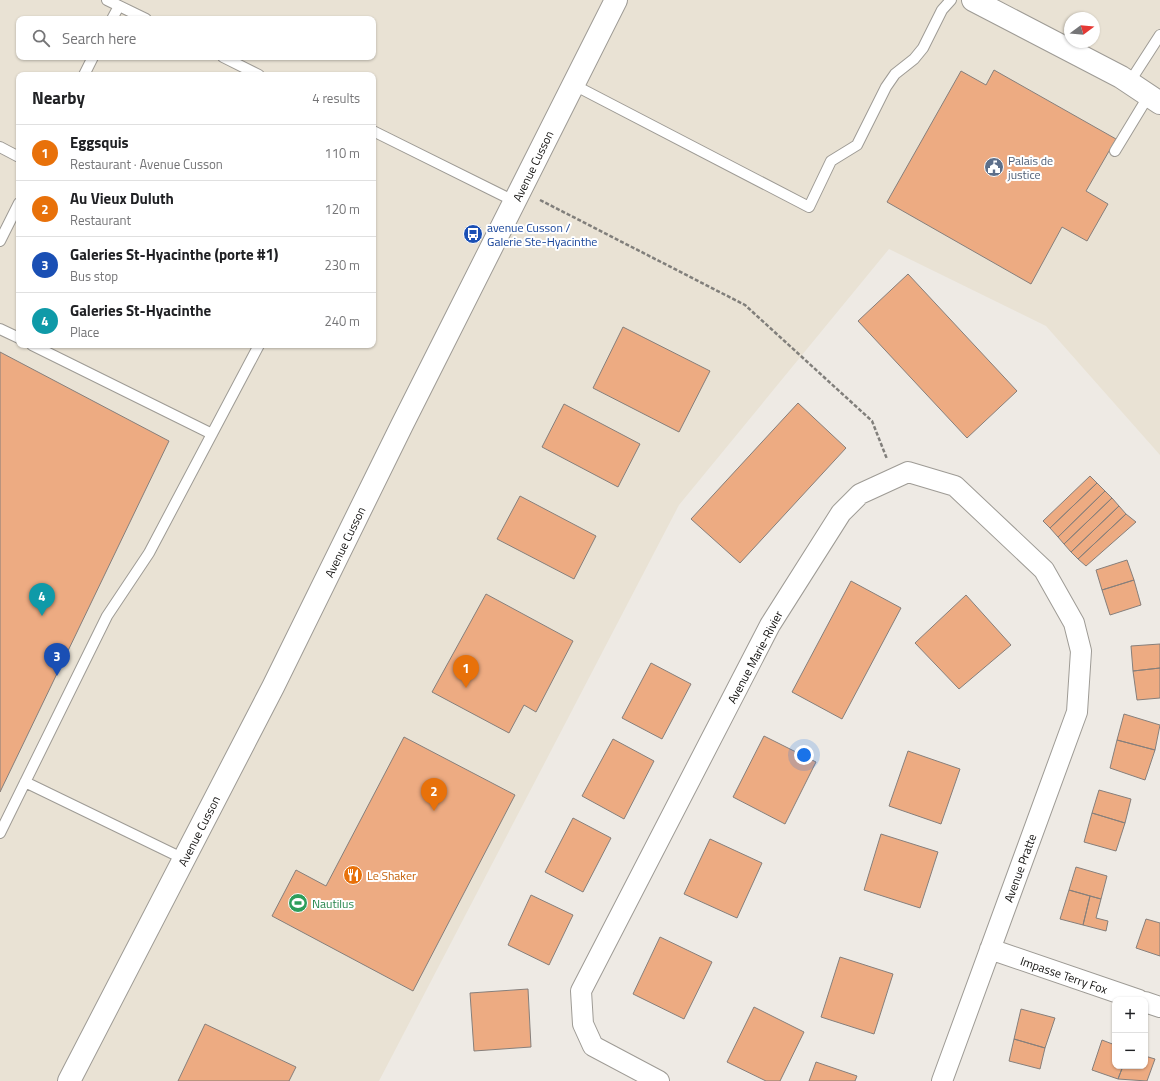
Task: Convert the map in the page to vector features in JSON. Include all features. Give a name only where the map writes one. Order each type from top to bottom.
[{"type":"street","name":"Avenue Cusson","points":[[70,1079],[273,687],[402,425],[616,0]]},
{"type":"street","points":[[973,0],[1129,83],[1154,99]]},
{"type":"street","name":"Avenue Marie-Rivier","points":[[659,1081],[593,1046],[583,1024],[581,990],[770,625],[841,513],[860,494],[908,472],[955,486],[1044,570],[1074,623],[1081,651]]},
{"type":"street","name":"Avenue Pratte","points":[[942,1081],[1077,712],[1081,651]]},
{"type":"street","name":"Impasse Terry Fox","points":[[990,949],[1129,997]]},
{"type":"street","points":[[1148,1003],[1160,1007]]},
{"type":"lane","points":[[107,0],[140,16]]},
{"type":"lane","points":[[574,85],[809,207],[832,161],[857,145],[886,87],[895,74],[914,59],[923,48],[942,10],[951,0]]},
{"type":"lane","points":[[114,16],[119,6]]},
{"type":"lane","points":[[1129,83],[1160,35]]},
{"type":"lane","points":[[86,72],[92,60]]},
{"type":"lane","points":[[229,60],[253,72]]},
{"type":"lane","points":[[1115,151],[1154,99]]},
{"type":"lane","points":[[376,132],[518,196]]},
{"type":"lane","points":[[0,147],[16,155]]},
{"type":"lane","points":[[0,241],[16,209]]},
{"type":"lane","points":[[0,329],[16,337]]},
{"type":"lane","points":[[38,348],[212,434]]},
{"type":"lane","points":[[0,833],[107,616],[149,553],[257,348]]},
{"type":"lane","points":[[25,782],[184,859]]},
{"type":"path","points":[[518,196],[745,305],[872,421],[895,478]]},
{"type":"shaded area","points":[[0,0],[1160,0],[1160,455],[1046,326],[889,249],[679,505],[379,1081],[0,1081]]},
{"type":"building","points":[[994,70],[1116,139],[1086,191],[1108,204],[1087,241],[1062,227],[1031,284],[887,202],[961,71],[986,85]]},
{"type":"building","points":[[908,274],[1017,391],[967,438],[858,321]]},
{"type":"building","points":[[623,327],[710,371],[679,432],[593,388]]},
{"type":"building","points":[[0,352],[169,441],[0,792]]},
{"type":"building","points":[[798,403],[846,448],[740,563],[691,519]]},
{"type":"building","points":[[564,404],[640,444],[618,487],[542,447]]},
{"type":"building","points":[[1090,476],[1097,483],[1050,528],[1043,521]]},
{"type":"building","points":[[1097,483],[1105,491],[1058,537],[1050,528]]},
{"type":"building","points":[[1105,491],[1112,498],[1064,544],[1058,537]]},
{"type":"building","points":[[520,496],[596,536],[574,579],[497,539]]},
{"type":"building","points":[[1112,498],[1119,506],[1071,552],[1064,544]]},
{"type":"building","points":[[1119,506],[1126,514],[1078,559],[1071,552]]},
{"type":"building","points":[[1126,514],[1136,522],[1086,566],[1078,559]]},
{"type":"building","points":[[1127,560],[1134,580],[1102,590],[1096,570]]},
{"type":"building","points":[[1134,580],[1141,605],[1110,615],[1102,590]]},
{"type":"building","points":[[851,581],[901,608],[842,719],[792,692]]},
{"type":"building","points":[[486,594],[573,641],[536,712],[524,705],[509,733],[432,692]]},
{"type":"building","points":[[966,595],[1011,645],[959,689],[915,643]]},
{"type":"building","points":[[1160,644],[1160,668],[1133,671],[1131,646]]},
{"type":"building","points":[[651,663],[691,684],[662,739],[622,718]]},
{"type":"building","points":[[1160,668],[1160,698],[1137,700],[1133,671]]},
{"type":"building","points":[[1124,714],[1160,725],[1155,750],[1117,740]]},
{"type":"building","points":[[764,736],[816,762],[785,824],[733,797]]},
{"type":"building","points":[[404,737],[515,795],[413,991],[272,916],[296,870],[326,886]]},
{"type":"building","points":[[613,739],[654,761],[624,819],[582,796]]},
{"type":"building","points":[[1117,740],[1155,750],[1145,780],[1110,768]]},
{"type":"building","points":[[908,751],[960,769],[941,824],[889,806]]},
{"type":"building","points":[[1099,790],[1131,799],[1125,823],[1092,813]]},
{"type":"building","points":[[1092,813],[1125,823],[1116,851],[1084,842]]},
{"type":"building","points":[[573,818],[611,838],[583,892],[545,872]]},
{"type":"building","points":[[881,834],[938,852],[920,908],[864,890]]},
{"type":"building","points":[[710,839],[762,863],[737,918],[684,894]]},
{"type":"building","points":[[1076,867],[1107,876],[1101,899],[1069,890]]},
{"type":"building","points":[[1069,890],[1090,896],[1083,925],[1060,919]]},
{"type":"building","points":[[531,895],[573,915],[549,965],[508,945]]},
{"type":"building","points":[[1090,896],[1101,899],[1096,918],[1108,921],[1106,931],[1083,925]]},
{"type":"building","points":[[1146,919],[1160,923],[1160,956],[1136,948]]},
{"type":"building","points":[[660,937],[712,962],[684,1019],[633,994]]},
{"type":"building","points":[[840,957],[893,974],[874,1034],[821,1017]]},
{"type":"building","points":[[528,989],[531,1047],[474,1051],[470,993]]},
{"type":"building","points":[[754,1007],[804,1032],[780,1081],[766,1081],[727,1062]]},
{"type":"building","points":[[1021,1009],[1055,1018],[1045,1048],[1014,1039]]},
{"type":"building","points":[[205,1024],[296,1067],[289,1081],[178,1081]]},
{"type":"building","points":[[1014,1039],[1045,1048],[1040,1069],[1009,1061]]},
{"type":"building","points":[[1102,1040],[1112,1044],[1112,1069],[1122,1069],[1118,1079],[1092,1070]]},
{"type":"building","points":[[1148,1057],[1155,1059],[1147,1081],[1118,1079],[1122,1069],[1148,1069]]},
{"type":"building","points":[[816,1062],[857,1076],[855,1081],[809,1081]]},
{"type":"place","name":"Palais de justice","points":[[994,167]]},
{"type":"place","name":"avenue Cusson / Galerie Ste-Hyacinthe","points":[[473,234]]},
{"type":"place","name":"Galeries St-Hyacinthe","points":[[42,616]]},
{"type":"place","name":"Galeries St-Hyacinthe (porte #1)","points":[[57,676]]},
{"type":"place","name":"Eggsquis","points":[[466,688]]},
{"type":"place","name":"Au Vieux Duluth","points":[[434,811]]},
{"type":"place","name":"Le Shaker","points":[[353,875]]},
{"type":"place","name":"Nautilus","points":[[298,903]]}]
